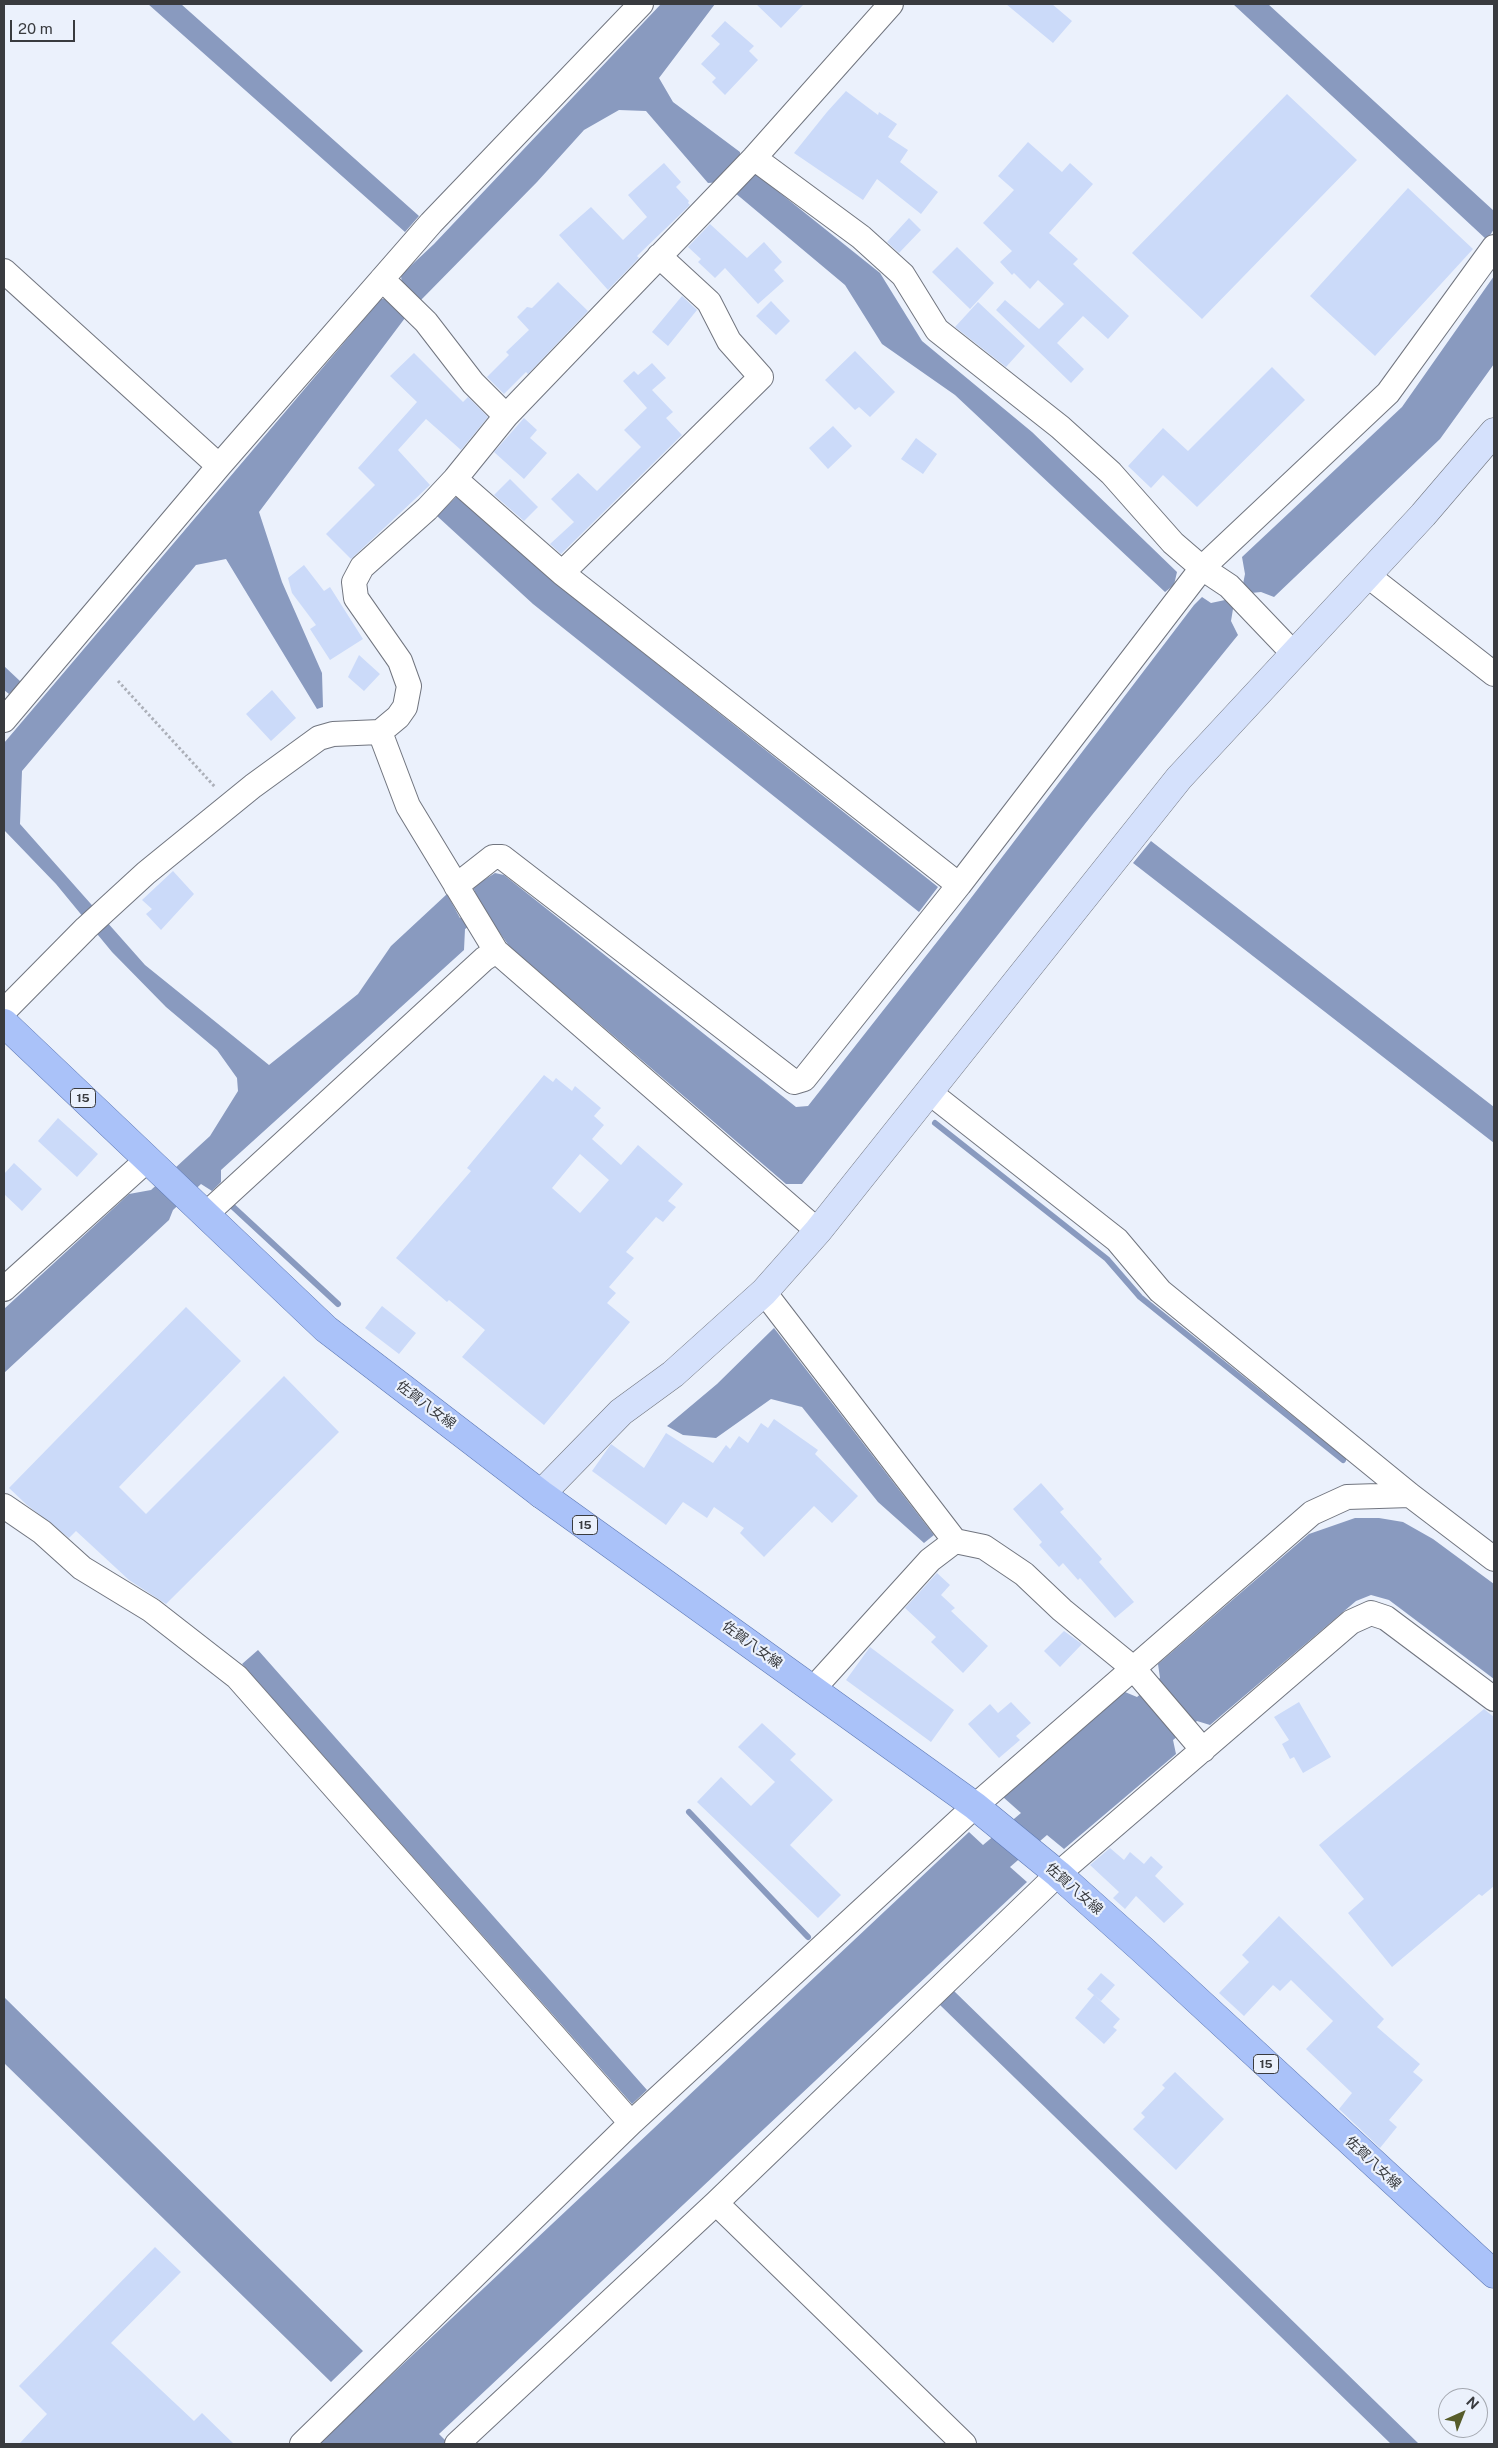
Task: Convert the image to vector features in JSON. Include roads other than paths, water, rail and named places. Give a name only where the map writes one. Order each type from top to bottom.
[{"type":"main road","name":"佐賀八女線","points":[[4,1023],[326,1329],[541,1494],[975,1806],[1058,1874],[1494,2274]]},
{"type":"street","points":[[4,720],[219,466],[393,290],[431,223],[641,4]]},
{"type":"street","points":[[4,1010],[94,921],[146,873],[231,804],[319,738],[333,734],[380,732],[398,717],[405,707],[409,686],[400,661],[356,598],[354,582],[362,567],[427,508],[455,479],[506,416],[752,160],[891,4]]},
{"type":"street","points":[[752,160],[861,237],[903,275],[937,330],[1075,440],[1111,473],[1173,543],[1202,568],[1229,586],[1293,653]]},
{"type":"street","points":[[456,886],[493,857],[502,857],[794,1082],[804,1079],[959,885],[1202,568],[1388,393],[1494,247]]},
{"type":"street","points":[[562,573],[761,377],[729,341],[709,302],[660,256]]},
{"type":"street","points":[[4,271],[219,466]]},
{"type":"street","points":[[393,290],[426,322],[473,383],[506,416]]},
{"type":"street","points":[[541,1494],[621,1412],[673,1374],[764,1292],[818,1231],[1179,778],[1423,515],[1494,432]]},
{"type":"street","points":[[455,479],[562,573],[959,885]]},
{"type":"street","points":[[1367,575],[1494,674]]},
{"type":"street","points":[[380,732],[408,806],[496,951],[818,1231]]},
{"type":"street","points":[[198,1208],[484,959],[496,951]]},
{"type":"street","points":[[929,1092],[1117,1240],[1160,1291],[1410,1495],[1494,1559]]},
{"type":"street","points":[[4,1289],[154,1167]]},
{"type":"street","points":[[764,1292],[956,1541],[984,1547],[1024,1574],[1062,1610],[1133,1668],[1203,1750]]},
{"type":"street","points":[[302,2444],[631,2123],[975,1806],[1312,1513],[1348,1496],[1410,1495]]},
{"type":"street","points":[[4,1506],[42,1532],[82,1568],[151,1610],[237,1678],[631,2123]]},
{"type":"street","points":[[813,1689],[930,1560],[956,1541]]},
{"type":"street","points":[[457,2444],[716,2202],[1058,1874],[1351,1622],[1371,1613],[1386,1618],[1494,1698]]},
{"type":"street","points":[[716,2202],[964,2444]]},
{"type":"water","points":[[148,4],[181,4],[419,216],[405,232]]},
{"type":"water","points":[[661,4],[715,4],[659,78],[673,102],[740,152],[740,161],[880,273],[922,341],[1032,432],[1177,572],[1174,585],[1165,592],[955,395],[882,344],[845,285],[722,182],[708,183],[646,111],[619,110],[584,130],[537,182],[421,300],[409,291],[408,314],[259,512],[282,582],[322,673],[323,707],[317,709],[226,559],[196,565],[22,771],[20,824],[145,965],[269,1065],[358,994],[391,946],[447,894],[460,918],[481,906],[473,887],[495,873],[504,875],[796,1107],[808,1106],[955,919],[1194,605],[1202,597],[1211,603],[1225,600],[1243,584],[1245,574],[1242,557],[1402,407],[1494,276],[1494,364],[1440,439],[1274,597],[1261,592],[1251,593],[1233,609],[1231,621],[1238,635],[1092,815],[802,1184],[786,1184],[509,946],[487,915],[465,929],[464,950],[221,1170],[221,1182],[212,1191],[201,1184],[173,1210],[169,1220],[4,1373],[4,1309],[129,1194],[151,1190],[210,1136],[238,1091],[237,1078],[217,1050],[166,1007],[112,952],[56,884],[4,830],[4,743],[381,299],[392,298],[402,286],[401,275],[434,244]]},
{"type":"water","points":[[1233,4],[1268,4],[1494,211],[1494,229],[1487,240]]},
{"type":"water","points":[[457,496],[554,582],[938,887],[919,912],[533,604],[437,516]]},
{"type":"water","points":[[4,666],[21,682],[9,694],[4,690]]},
{"type":"water","points":[[1151,841],[1494,1107],[1494,1143],[1133,863]]},
{"type":"water","points":[[774,1328],[934,1535],[924,1543],[878,1502],[802,1407],[771,1399],[716,1438],[683,1435],[667,1426],[717,1384]]},
{"type":"water","points":[[1355,1518],[1379,1518],[1403,1522],[1433,1539],[1494,1584],[1494,1679],[1389,1600],[1371,1595],[1356,1601],[1210,1725],[1197,1721],[1173,1740],[1176,1754],[1064,1849],[1047,1835],[1010,1867],[1027,1882],[439,2434],[449,2444],[318,2444],[969,1832],[983,1845],[1021,1813],[1003,1797],[1125,1692],[1137,1697],[1160,1678],[1158,1664],[1309,1534]]},
{"type":"water","points":[[258,1650],[647,2090],[632,2104],[242,1664]]},
{"type":"water","points":[[954,1991],[1419,2444],[1391,2444],[940,2005]]},
{"type":"water","points":[[4,1997],[363,2351],[331,2382],[4,2063]]},
{"type":"waterway","points":[[935,1123],[1107,1259],[1140,1297],[1343,1460]]},
{"type":"waterway","points":[[231,1205],[338,1304]]},
{"type":"waterway","points":[[689,1812],[808,1937]]}]
